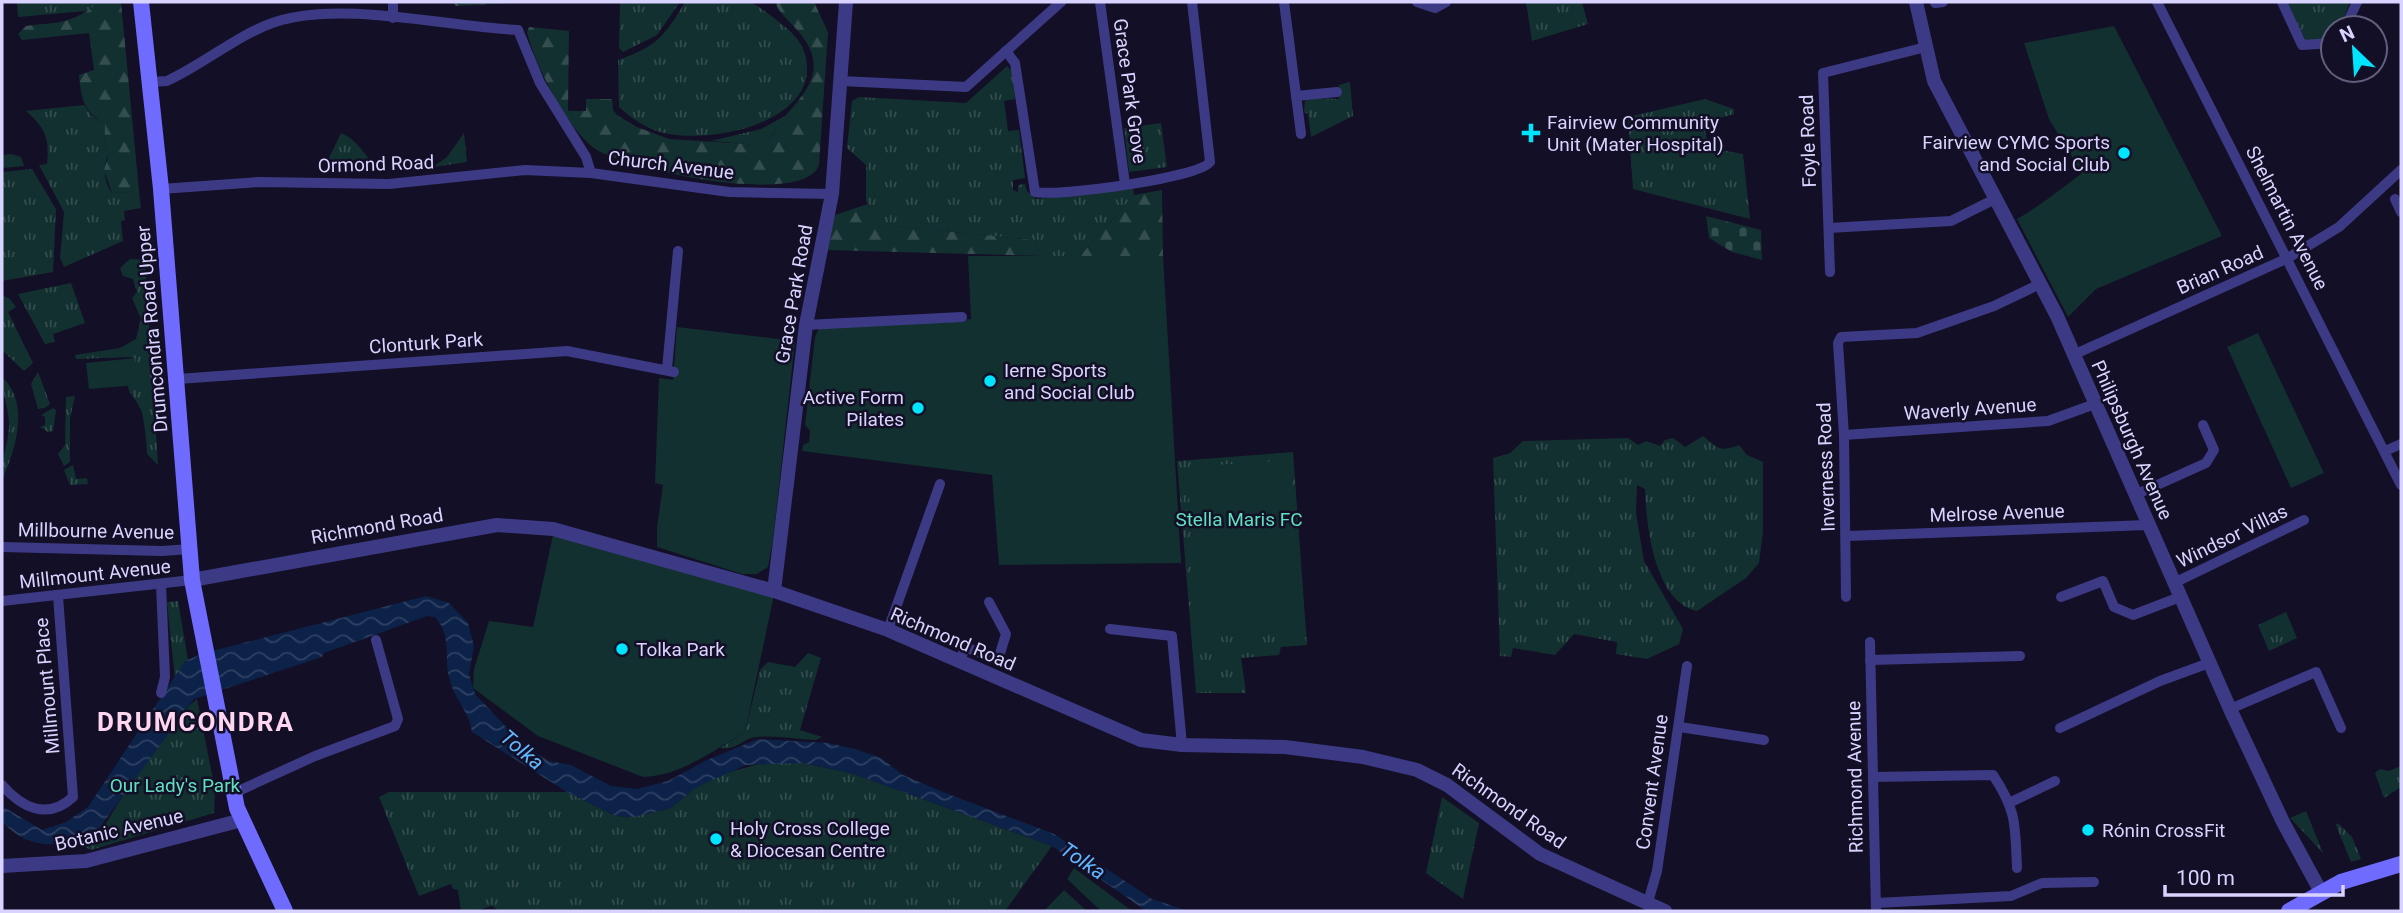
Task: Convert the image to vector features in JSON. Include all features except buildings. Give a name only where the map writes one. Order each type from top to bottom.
[{"type":"main road","name":"Drumcondra Road Upper","points":[[141,2],[162,189],[192,580],[234,793],[242,820],[285,911]]},
{"type":"main road","points":[[2289,911],[2321,892],[2401,864]]},
{"type":"street","points":[[393,2],[393,18]]},
{"type":"street","name":"Grace Park Road","points":[[774,592],[806,325],[832,194],[846,2]]},
{"type":"street","points":[[841,81],[961,89],[1060,2]]},
{"type":"street","name":"Grace Park Grove","points":[[1100,2],[1125,184]]},
{"type":"street","points":[[1006,51],[1015,63],[1033,186],[1039,194],[1173,178],[1206,167],[1210,162],[1192,2]]},
{"type":"street","points":[[1284,2],[1301,134]]},
{"type":"street","points":[[1417,2],[1435,8],[1446,2]]},
{"type":"street","name":"Philipsburgh Avenue","points":[[1916,2],[1934,81],[2040,284],[2230,709],[2283,822],[2321,892]]},
{"type":"street","name":"Shelmartin Avenue","points":[[2157,2],[2401,485]]},
{"type":"street","points":[[2281,2],[2302,45],[2319,44]]},
{"type":"street","name":"Church Avenue","points":[[150,82],[167,81],[184,73],[275,22],[314,15],[393,18],[518,30],[540,83],[586,157],[591,173],[729,192],[832,194]]},
{"type":"street","name":"Foyle Road","points":[[1830,272],[1823,73],[1926,47]]},
{"type":"street","points":[[1296,96],[1337,92]]},
{"type":"street","name":"Ormond Road","points":[[162,189],[259,182],[389,184],[525,170],[591,173]]},
{"type":"street","name":"Brian Road","points":[[2073,355],[2288,258],[2339,228],[2401,170]]},
{"type":"street","points":[[1829,228],[1951,221],[1995,199]]},
{"type":"street","points":[[2395,199],[2401,212]]},
{"type":"street","name":"Clonturk Park","points":[[178,379],[568,351],[671,370],[678,251]]},
{"type":"street","name":"Inverness Road","points":[[1846,597],[1844,435],[1838,343],[1841,337],[1917,333],[1994,306],[2040,284]]},
{"type":"street","points":[[806,325],[962,317]]},
{"type":"street","name":"Waverly Avenue","points":[[1844,435],[2048,421],[2095,404]]},
{"type":"street","points":[[2135,495],[2206,463],[2214,450],[2203,425]]},
{"type":"street","points":[[2385,451],[2401,444]]},
{"type":"street","points":[[888,630],[940,484]]},
{"type":"street","name":"Windsor Villas","points":[[2061,597],[2103,581],[2114,607],[2133,615],[2304,520]]},
{"type":"street","name":"Richmond Road","points":[[192,580],[497,525],[557,530],[774,592],[888,630],[1141,740],[1182,745],[1285,747],[1363,757],[1417,769],[1447,785],[1540,854],[1583,876],[1665,911]]},
{"type":"street","name":"Melrose Avenue","points":[[1847,536],[2148,525]]},
{"type":"street","name":"Millbourne Avenue","points":[[2,547],[162,551],[190,549]]},
{"type":"street","name":"Millmount Avenue","points":[[2,601],[192,580]]},
{"type":"street","points":[[161,585],[165,677],[161,693]]},
{"type":"street","name":"Millmount Place","points":[[2,785],[17,802],[31,808],[46,809],[64,805],[73,797],[58,596]]},
{"type":"street","points":[[960,661],[965,648],[998,660],[1006,634],[989,602]]},
{"type":"street","points":[[1110,629],[1172,636],[1182,745]]},
{"type":"street","points":[[234,793],[315,756],[395,726],[398,719],[376,640]]},
{"type":"street","name":"Richmond Avenue","points":[[1870,642],[1876,907]]},
{"type":"street","points":[[1870,660],[2020,656]]},
{"type":"street","points":[[2060,729],[2160,681],[2209,663]]},
{"type":"street","name":"Convent Avenue","points":[[1648,902],[1657,871],[1687,666]]},
{"type":"street","points":[[2230,709],[2316,672],[2341,727]]},
{"type":"street","points":[[1680,727],[1764,740]]},
{"type":"street","points":[[1873,777],[1993,775],[2011,802],[2015,819],[2017,868]]},
{"type":"street","points":[[2011,802],[2055,781]]},
{"type":"street","name":"Botanic Avenue","points":[[2,866],[86,861],[242,820]]},
{"type":"street","points":[[1876,907],[2015,896],[2042,883],[2094,882]]},
{"type":"green space","points":[[17,2],[96,2],[96,10],[18,17]]},
{"type":"green space","points":[[93,2],[121,2],[140,201],[128,192],[112,193],[104,170],[109,154],[104,142],[105,125],[88,110],[79,75],[94,70],[89,33],[22,40],[18,34],[26,26],[61,22],[76,17],[93,7]]},
{"type":"green space","points":[[453,2],[526,2],[456,6]]},
{"type":"green space","points":[[620,2],[680,2],[657,35],[623,52],[619,48]]},
{"type":"green space","points":[[685,2],[749,2],[765,11],[790,32],[802,47],[807,66],[803,87],[791,104],[772,118],[748,127],[697,136],[673,135],[654,130],[644,126],[619,107],[618,60],[642,50],[658,39]]},
{"type":"green space","points":[[775,2],[814,2],[828,32],[819,165],[806,178],[782,184],[714,181],[677,175],[643,167],[597,150],[586,141],[564,113],[537,62],[527,32],[529,27],[569,31],[568,111],[586,111],[586,99],[612,99],[613,110],[617,115],[637,127],[669,139],[747,144],[755,149],[770,139],[802,95],[808,86],[814,66],[807,44]]},
{"type":"green space","points":[[1526,2],[1582,2],[1588,24],[1532,41]]},
{"type":"green space","points":[[2287,2],[2350,2],[2345,14],[2319,14],[2319,41],[2306,41]]},
{"type":"green space","name":"Fairview CYMC Sports and Social Club","points":[[2114,26],[2222,236],[2096,289],[2068,317],[2017,219],[2082,173],[2049,119],[2024,43]]},
{"type":"green space","points":[[1007,66],[1012,71],[1015,99],[1004,101],[1008,131],[1019,130],[1025,178],[1013,180],[1013,190],[1018,192],[1018,185],[1025,184],[1027,191],[1036,199],[1133,188],[1134,195],[1080,256],[1163,256],[1162,318],[1181,563],[1169,561],[1054,256],[1042,256],[1033,240],[884,225],[866,201],[866,165],[847,148],[852,101],[859,97],[966,103]]},
{"type":"green space","points":[[1350,82],[1353,116],[1311,137],[1308,114],[1304,112],[1305,101],[1312,98],[1339,99],[1339,85]]},
{"type":"green space","points":[[1705,99],[1734,109],[1734,114],[1703,123],[1709,148],[1743,154],[1750,219],[1633,189],[1628,117]]},
{"type":"green space","points":[[84,105],[92,116],[105,125],[104,142],[109,154],[105,163],[105,174],[109,189],[112,193],[128,192],[140,201],[141,208],[124,211],[125,220],[121,221],[123,241],[64,267],[60,258],[64,212],[39,165],[47,164],[47,140],[42,128],[26,111]]},
{"type":"green space","points":[[785,116],[765,146],[755,149],[747,144],[711,141],[761,129]]},
{"type":"green space","points":[[1161,123],[1167,167],[1129,172],[1124,128]]},
{"type":"green space","points":[[341,133],[381,169],[389,172],[333,171],[328,160]]},
{"type":"green space","points":[[464,133],[467,162],[433,167],[447,157]]},
{"type":"green space","points":[[2,155],[21,157],[24,166],[2,168]]},
{"type":"green space","points":[[32,169],[56,209],[53,272],[2,281],[2,172]]},
{"type":"green space","points":[[1162,190],[1163,256],[1080,256],[1134,195]]},
{"type":"green space","points":[[868,204],[885,225],[1033,240],[1042,256],[826,250],[835,215]]},
{"type":"green space","points":[[1706,216],[1761,230],[1762,260],[1732,252],[1709,238]]},
{"type":"green space","name":"Ierne Sports and Social Club","points":[[968,256],[1163,256],[1181,563],[999,565],[992,475],[802,451],[803,445],[809,442],[810,431],[805,425],[815,337],[819,328],[971,319]]},
{"type":"green space","points":[[130,259],[145,260],[158,465],[147,454],[141,410],[128,385],[135,363],[132,357],[76,359],[75,355],[120,348],[136,339],[141,319],[132,298],[137,292],[133,279],[123,276],[120,268]]},
{"type":"green space","points":[[71,283],[85,323],[53,334],[55,342],[45,344],[18,294]]},
{"type":"green space","points":[[2,295],[10,299],[16,307],[8,312],[33,363],[24,371],[2,350]]},
{"type":"green space","points":[[677,327],[795,341],[773,540],[768,567],[757,574],[742,574],[657,547],[663,485],[655,483],[659,378],[673,380]]},
{"type":"green space","points":[[2258,333],[2324,473],[2291,488],[2227,347]]},
{"type":"green space","points":[[135,358],[137,385],[89,389],[86,363]]},
{"type":"green space","points":[[38,372],[50,404],[38,409],[31,384]]},
{"type":"green space","points":[[2,377],[11,388],[18,412],[16,440],[3,478],[9,421]]},
{"type":"green space","points":[[75,396],[70,418],[70,462],[64,466],[58,454],[65,445],[66,397]]},
{"type":"green space","points":[[53,408],[56,410],[53,431],[48,432],[40,427],[45,425],[45,417],[41,415]]},
{"type":"green space","points":[[1703,436],[1723,449],[1739,445],[1747,455],[1763,462],[1763,532],[1759,563],[1746,578],[1697,611],[1682,605],[1662,578],[1655,560],[1645,489],[1637,485],[1636,513],[1644,561],[1683,629],[1679,644],[1647,659],[1616,654],[1617,642],[1574,634],[1555,655],[1513,648],[1511,657],[1500,656],[1493,458],[1510,453],[1523,441],[1628,438],[1638,445],[1646,441],[1660,446],[1665,440],[1673,438],[1685,447]]},
{"type":"green space","name":"Stella Maris FC","points":[[1293,452],[1307,645],[1281,647],[1279,655],[1241,658],[1246,693],[1196,693],[1177,461]]},
{"type":"green space","name":"Stella Maris FC","points":[[1290,460],[1302,630],[1199,638],[1187,467]]},
{"type":"green space","points":[[73,465],[76,479],[87,478],[88,484],[70,485],[64,470]]},
{"type":"green space","name":"Tolka Park","points":[[553,535],[774,595],[745,732],[684,767],[657,776],[643,777],[538,736],[473,688],[474,669],[489,621],[533,627]]},
{"type":"green space","points":[[178,601],[188,660],[175,679],[167,602]]},
{"type":"green space","points":[[2286,612],[2297,638],[2269,651],[2258,625]]},
{"type":"green space","points":[[808,653],[821,658],[800,730],[822,737],[816,740],[755,737],[730,748],[720,748],[745,732],[760,670],[768,662],[795,667]]},
{"type":"green space","points":[[1208,669],[1210,680],[1243,679],[1243,690],[1198,692],[1196,671]]},
{"type":"green space","name":"Our Lady's Park","points":[[197,699],[215,789],[214,813],[91,850],[79,844],[92,839],[103,828],[169,724]]},
{"type":"green space","name":"Holy Cross College & Diocesan Centre","points":[[763,763],[802,763],[851,773],[1052,846],[1005,911],[499,911],[492,906],[475,911],[461,911],[458,890],[453,889],[451,884],[419,896],[379,797],[389,792],[567,792],[616,816],[633,817],[671,808],[695,788],[722,774]]},
{"type":"green space","points":[[2401,766],[2401,787],[2384,798],[2375,773],[2380,769],[2389,771]]},
{"type":"green space","points":[[1442,797],[1479,823],[1463,899],[1426,873]]},
{"type":"green space","points":[[2306,811],[2323,853],[2290,818]]},
{"type":"green space","points":[[2338,823],[2352,837],[2361,859],[2351,862],[2336,825]]},
{"type":"green space","points":[[1074,868],[1132,911],[1101,911],[1067,879]]},
{"type":"green space","points":[[1064,890],[1087,911],[1044,911]]},
{"type":"water","name":"Tolka","points":[[426,596],[449,603],[468,623],[474,646],[469,674],[475,694],[521,743],[549,761],[571,765],[611,786],[637,789],[668,781],[707,760],[758,739],[828,743],[855,749],[881,758],[903,775],[1054,834],[1152,899],[1188,911],[1145,910],[1052,846],[851,773],[802,763],[746,765],[695,788],[671,808],[633,817],[616,816],[567,792],[472,732],[450,681],[444,632],[435,617],[427,616],[324,653],[322,657],[194,699],[92,838],[44,844],[23,838],[2,822],[2,806],[42,830],[66,822],[88,807],[185,661],[204,653]]},
{"type":"place","name":"Fairview Community Unit (Mater Hospital)","points":[[1531,133]]},
{"type":"place","name":"Fairview CYMC Sports and Social Club","points":[[2124,153]]},
{"type":"place","name":"Ierne Sports and Social Club","points":[[990,381]]},
{"type":"place","name":"Active Form Pilates","points":[[918,408]]},
{"type":"place","name":"Tolka Park","points":[[622,649]]},
{"type":"place","name":"Rónin CrossFit","points":[[2088,830]]},
{"type":"place","name":"Holy Cross College & Diocesan Centre","points":[[716,839]]},
{"type":"district","name":"DRUMCONDRA","points":[[196,722]]}]
